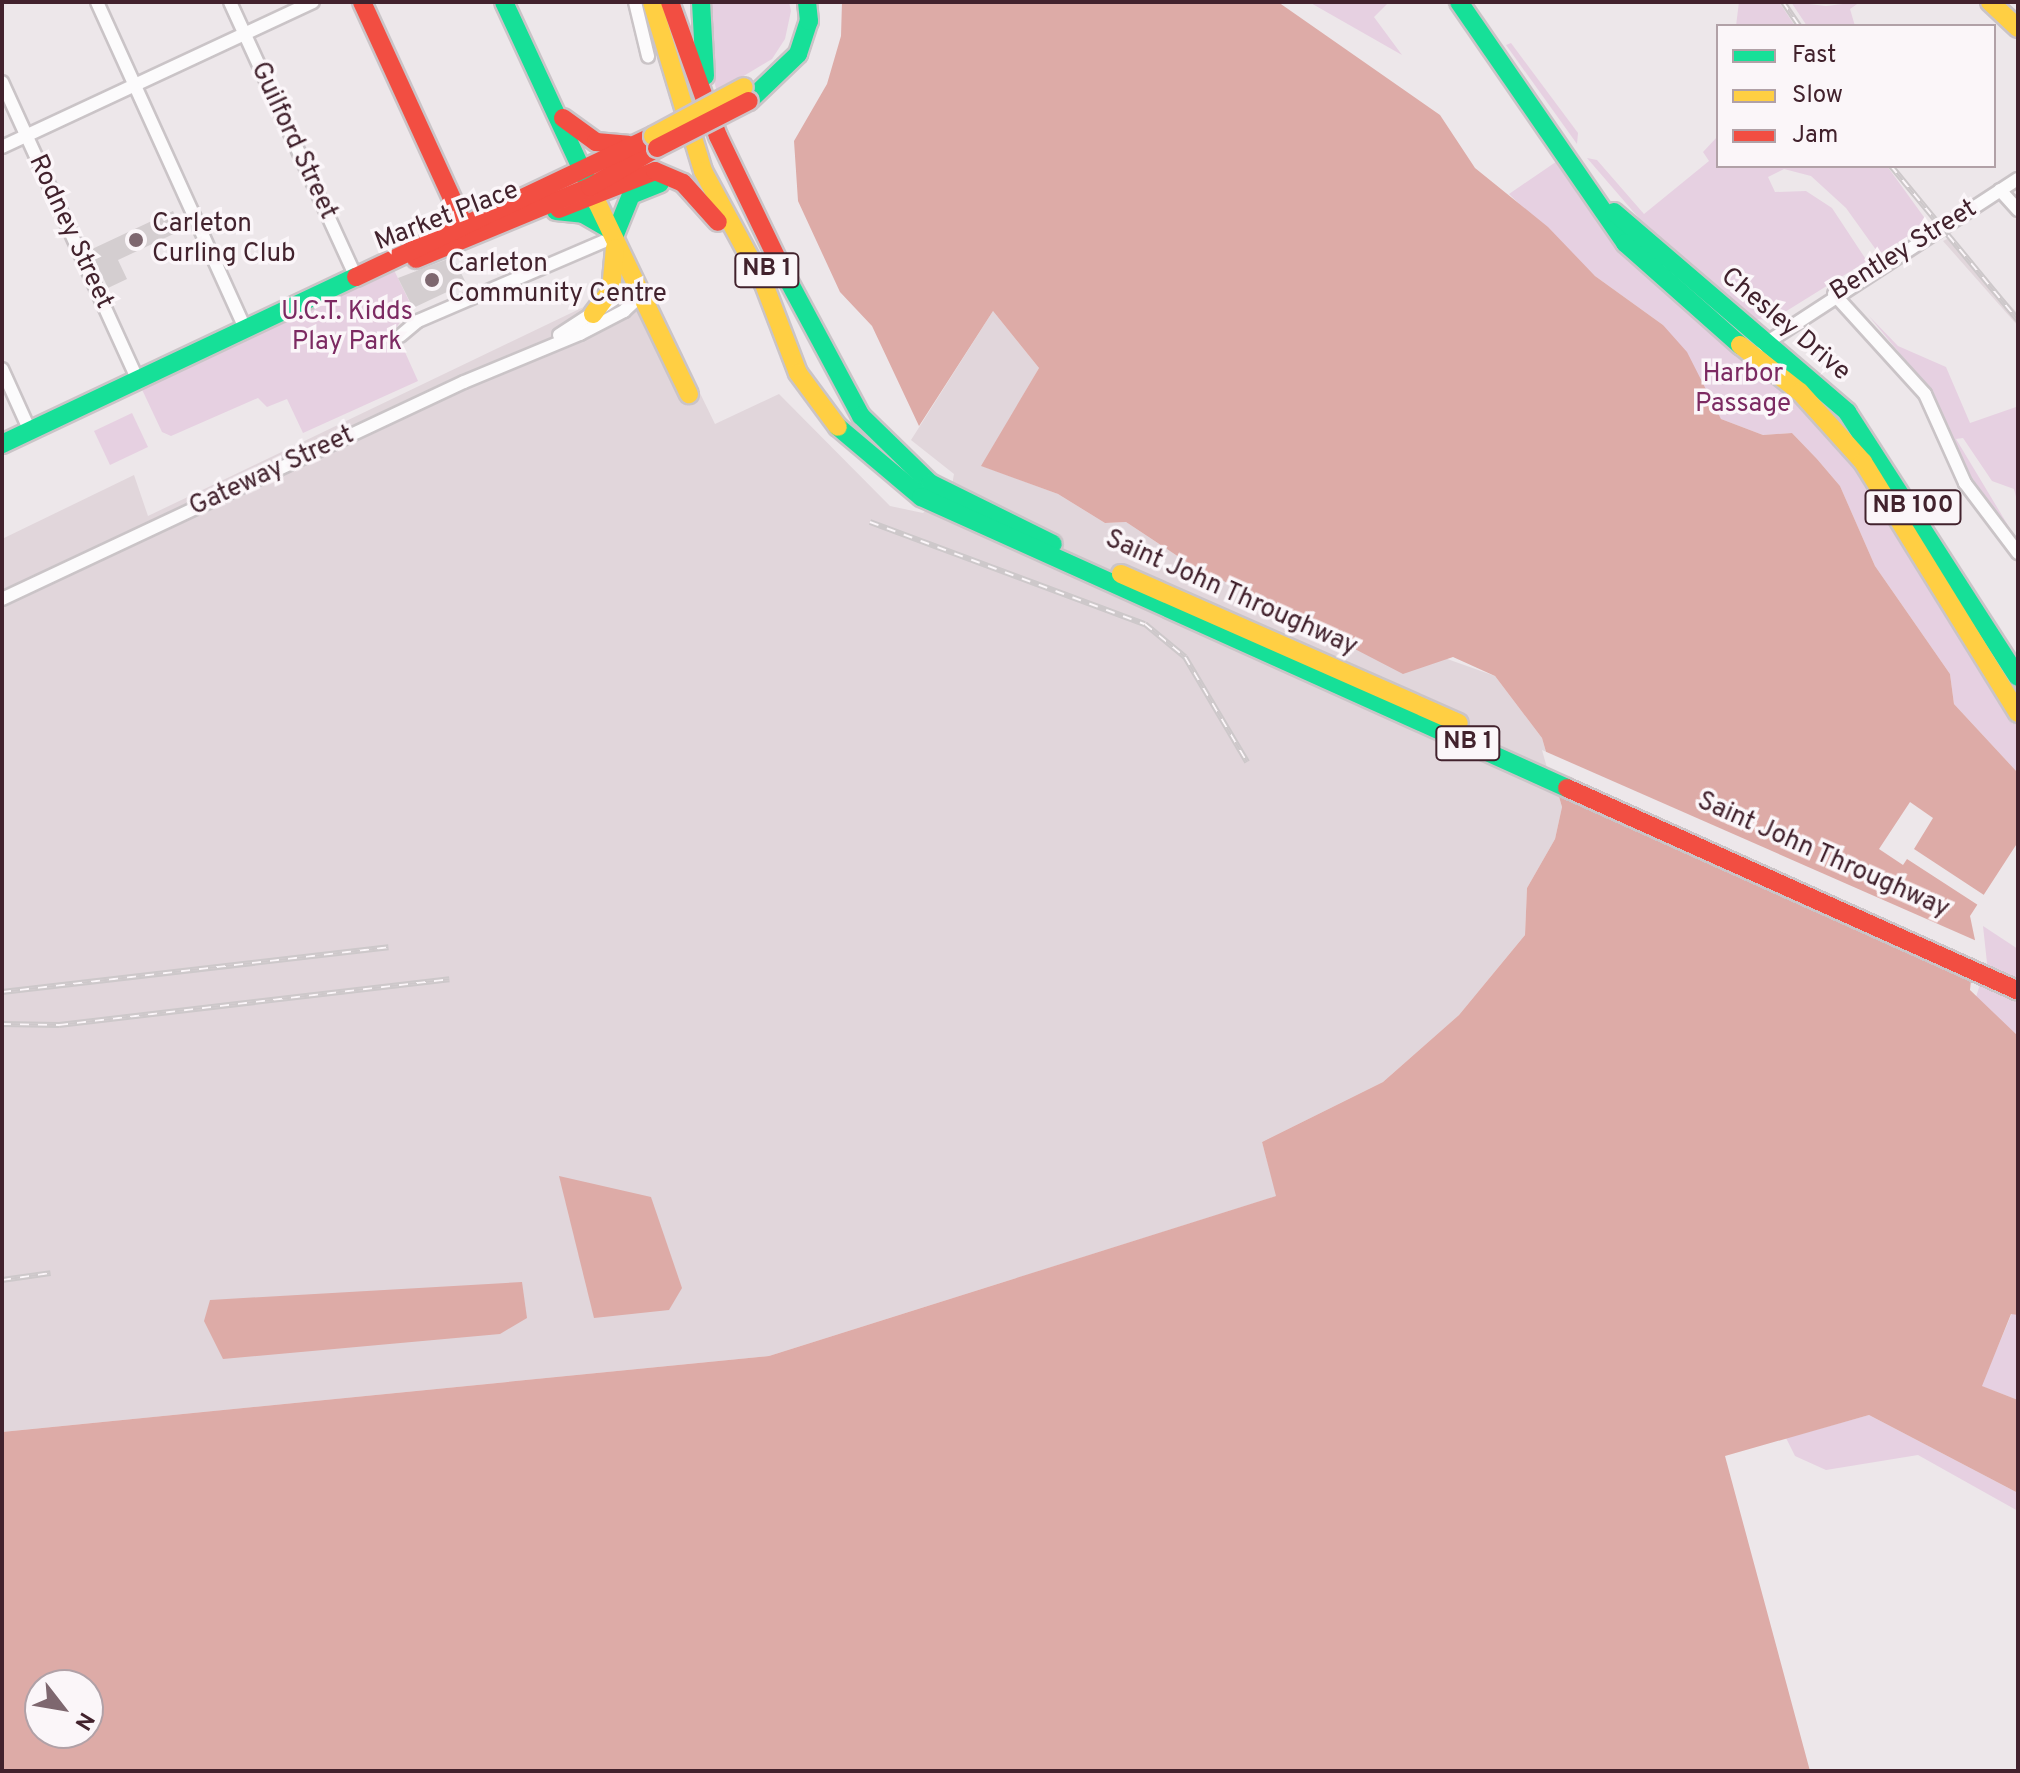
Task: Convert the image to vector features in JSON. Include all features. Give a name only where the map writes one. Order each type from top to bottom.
[{"type":"main road","points":[[362,2],[467,231]]},
{"type":"main road","points":[[504,2],[689,394]]},
{"type":"main road","name":"Saint John Throughway","points":[[652,2],[703,171],[764,284],[785,346],[815,399],[868,455],[925,490],[2017,987]]},
{"type":"main road","name":"Saint John Throughway","points":[[670,2],[718,136],[836,379],[925,490]]},
{"type":"main road","points":[[701,2],[698,35],[718,136]]},
{"type":"main road","points":[[746,94],[790,44],[795,2]]},
{"type":"main road","points":[[746,94],[798,54],[809,21],[807,2]]},
{"type":"main road","name":"Chesley Drive","points":[[1459,2],[1597,197],[1625,243],[1652,271],[1755,355],[1831,424],[1888,485],[2018,677]]},
{"type":"main road","points":[[1990,2],[2018,28]]},
{"type":"main road","name":"Saint John Throughway","points":[[673,79],[712,170],[772,280],[811,375],[868,455]]},
{"type":"main road","name":"Market Place","points":[[467,231],[488,231],[589,184],[655,142],[746,94]]},
{"type":"main road","points":[[558,113],[596,142],[635,145]]},
{"type":"main road","name":"Market Place","points":[[2,444],[362,277],[467,231],[589,184],[635,145],[655,142]]},
{"type":"main road","points":[[488,231],[559,209],[589,184],[655,171],[675,177],[696,196],[740,252],[785,346]]},
{"type":"main road","points":[[593,314],[615,278],[612,233],[623,205],[639,188],[659,183],[696,196]]},
{"type":"main road","name":"Chesley Drive","points":[[1597,197],[1767,340],[1847,412],[2018,713]]},
{"type":"main road","points":[[559,209],[612,233]]},
{"type":"street","points":[[97,2],[246,331]]},
{"type":"street","name":"Guilford Street","points":[[230,2],[362,277]]},
{"type":"street","points":[[2,147],[313,2]]},
{"type":"street","points":[[635,2],[648,56]]},
{"type":"street","name":"Rodney Street","points":[[2,82],[138,381]]},
{"type":"street","name":"Bentley Street","points":[[1755,355],[1767,340],[1834,294],[2018,179]]},
{"type":"street","points":[[2000,190],[2018,210]]},
{"type":"street","points":[[400,336],[418,321],[612,233]]},
{"type":"street","name":"Gateway Street","points":[[543,346],[593,314],[639,290]]},
{"type":"street","name":"Gateway Street","points":[[2,599],[543,346],[617,315],[639,290]]},
{"type":"street","points":[[1834,294],[1927,396],[1965,483],[2018,553]]},
{"type":"street","points":[[2,369],[30,431]]},
{"type":"shaded area","points":[[842,2],[1278,2],[1440,115],[1475,168],[1548,227],[1595,276],[1663,325],[1687,352],[1721,419],[1763,435],[1792,433],[1817,459],[1840,486],[1875,566],[1950,674],[1954,704],[2018,773],[2018,842],[1970,916],[1975,940],[1970,990],[2018,1036],[2018,1315],[2011,1314],[1982,1386],[2018,1400],[2018,1493],[1869,1415],[1725,1456],[1810,1771],[2,1771],[2,1432],[769,1356],[1276,1196],[1262,1142],[1383,1082],[1459,1015],[1525,935],[1527,888],[1555,839],[1562,807],[1542,738],[1495,676],[1453,657],[1403,674],[1185,561],[1126,522],[1105,523],[1058,494],[981,466],[1039,368],[993,311],[919,426],[872,326],[840,292],[798,201],[794,141],[827,84],[841,36]]},
{"type":"shaded area","points":[[1949,238],[2018,314],[2018,326],[1943,241]]},
{"type":"shaded area","points":[[644,278],[715,424],[779,394],[890,506],[923,513],[952,485],[954,474],[911,440],[993,311],[1039,368],[982,466],[1058,494],[1105,523],[1126,522],[1185,561],[1243,586],[1495,676],[1542,738],[1562,807],[1555,839],[1527,888],[1525,935],[1459,1015],[1383,1082],[1262,1142],[1277,1196],[769,1356],[2,1432],[2,539],[134,475],[148,516]]},
{"type":"shaded area","points":[[559,1176],[651,1197],[682,1288],[669,1310],[594,1318]]},
{"type":"shaded area","points":[[522,1282],[527,1318],[500,1334],[223,1359],[204,1321],[210,1300]]},
{"type":"green space","points":[[707,2],[789,2],[791,11],[785,39],[772,59],[717,92],[706,53]]},
{"type":"green space","points":[[1309,2],[1389,2],[1374,17],[1402,55]]},
{"type":"green space","points":[[1739,2],[1779,2],[1794,24],[1736,24]]},
{"type":"green space","points":[[1791,2],[1826,6],[1860,2],[1850,9],[1854,24],[1806,24]]},
{"type":"green space","points":[[1511,43],[1578,133],[1577,144],[1506,45]]},
{"type":"green space","points":[[1716,138],[1716,168],[1888,168],[1929,224],[1879,254],[1846,208],[1811,176],[1784,169],[1768,177],[1775,192],[1806,191],[1832,208],[1867,261],[1772,320],[1753,319],[1656,238],[1587,158],[1597,160],[1644,214],[1709,161],[1703,152]]},
{"type":"green space","name":"Harbor Passage","points":[[1566,155],[1625,243],[1820,412],[2018,713],[2018,773],[1954,704],[1950,674],[1875,566],[1840,486],[1817,459],[1792,433],[1763,435],[1721,419],[1663,325],[1595,276],[1509,194]]},
{"type":"green space","name":"U.C.T. Kidds Play Park","points":[[393,268],[411,305],[395,330],[418,381],[303,433],[287,399],[267,407],[258,398],[171,436],[162,432],[138,381]]},
{"type":"green space","points":[[1868,315],[1898,346],[1946,367],[1970,423],[2016,407],[2018,505],[2014,489],[1992,481],[1963,438],[1956,439],[2018,542],[1972,479],[1931,391]]},
{"type":"green space","points":[[132,413],[148,447],[110,465],[94,431]]},
{"type":"green space","points":[[1983,926],[2018,949],[2018,1036],[1975,1000],[1987,963]]},
{"type":"green space","points":[[2012,1313],[2018,1315],[2018,1400],[1981,1386]]},
{"type":"green space","points":[[1869,1415],[2018,1493],[2018,1511],[1918,1455],[1826,1470],[1795,1456],[1786,1438]]},
{"type":"pier","points":[[1542,750],[1979,942],[1978,971],[1553,789]]},
{"type":"pier","points":[[1910,802],[1933,818],[1914,849],[1987,897],[1981,907],[1907,859],[1903,865],[1879,849]]},
{"type":"building","name":"Carleton Curling Club","points":[[173,211],[182,230],[118,260],[127,279],[108,288],[90,250]]},
{"type":"building","name":"Carleton Community Centre","points":[[453,257],[466,283],[413,308],[398,278]]},
{"type":"railway","points":[[1783,2],[1798,24]]},
{"type":"railway","points":[[1893,168],[2018,320]]},
{"type":"railway","points":[[870,522],[1145,624],[1185,657],[1247,762]]},
{"type":"railway","points":[[2,992],[388,947]]},
{"type":"railway","points":[[2,1024],[59,1025],[449,979]]},
{"type":"railway","points":[[2,1280],[51,1273]]},
{"type":"traffic: fast","points":[[504,2],[587,181]]},
{"type":"traffic: fast","points":[[701,2],[705,76]]},
{"type":"traffic: fast","points":[[749,101],[798,54],[809,21],[807,2]]},
{"type":"traffic: fast","points":[[1459,2],[1625,243],[1740,345]]},
{"type":"traffic: fast","points":[[614,237],[631,195],[660,183]]},
{"type":"traffic: fast","points":[[556,211],[583,214],[609,229]]},
{"type":"traffic: fast","points":[[1614,212],[1847,412],[2018,677]]},
{"type":"traffic: fast","points":[[781,267],[861,416],[930,483],[1053,544]]},
{"type":"traffic: fast","points":[[2,444],[356,277]]},
{"type":"traffic: fast","points":[[838,427],[921,497],[1567,788]]},
{"type":"traffic: slow","points":[[652,2],[703,171],[764,284],[798,373],[838,427]]},
{"type":"traffic: slow","points":[[1990,2],[2018,28]]},
{"type":"traffic: slow","points":[[653,136],[744,87]]},
{"type":"traffic: slow","points":[[593,194],[689,394]]},
{"type":"traffic: slow","points":[[593,314],[611,290],[615,248]]},
{"type":"traffic: slow","points":[[1740,345],[1800,392],[1863,462],[2018,713]]},
{"type":"traffic: slow","points":[[1121,574],[1459,723]]},
{"type":"traffic: jam","points":[[362,2],[469,236]]},
{"type":"traffic: jam","points":[[670,2],[718,136],[781,267]]},
{"type":"traffic: jam","points":[[657,148],[749,101]]},
{"type":"traffic: jam","points":[[563,118],[596,142],[628,145]]},
{"type":"traffic: jam","points":[[356,277],[653,136]]},
{"type":"traffic: jam","points":[[416,259],[590,187],[657,148]]},
{"type":"traffic: jam","points":[[559,209],[655,171],[683,183],[718,222]]},
{"type":"traffic: jam","points":[[1567,788],[2018,991]]},
{"type":"place","name":"Carleton Curling Club","points":[[136,240]]},
{"type":"place","name":"Carleton Community Centre","points":[[432,280]]}]
